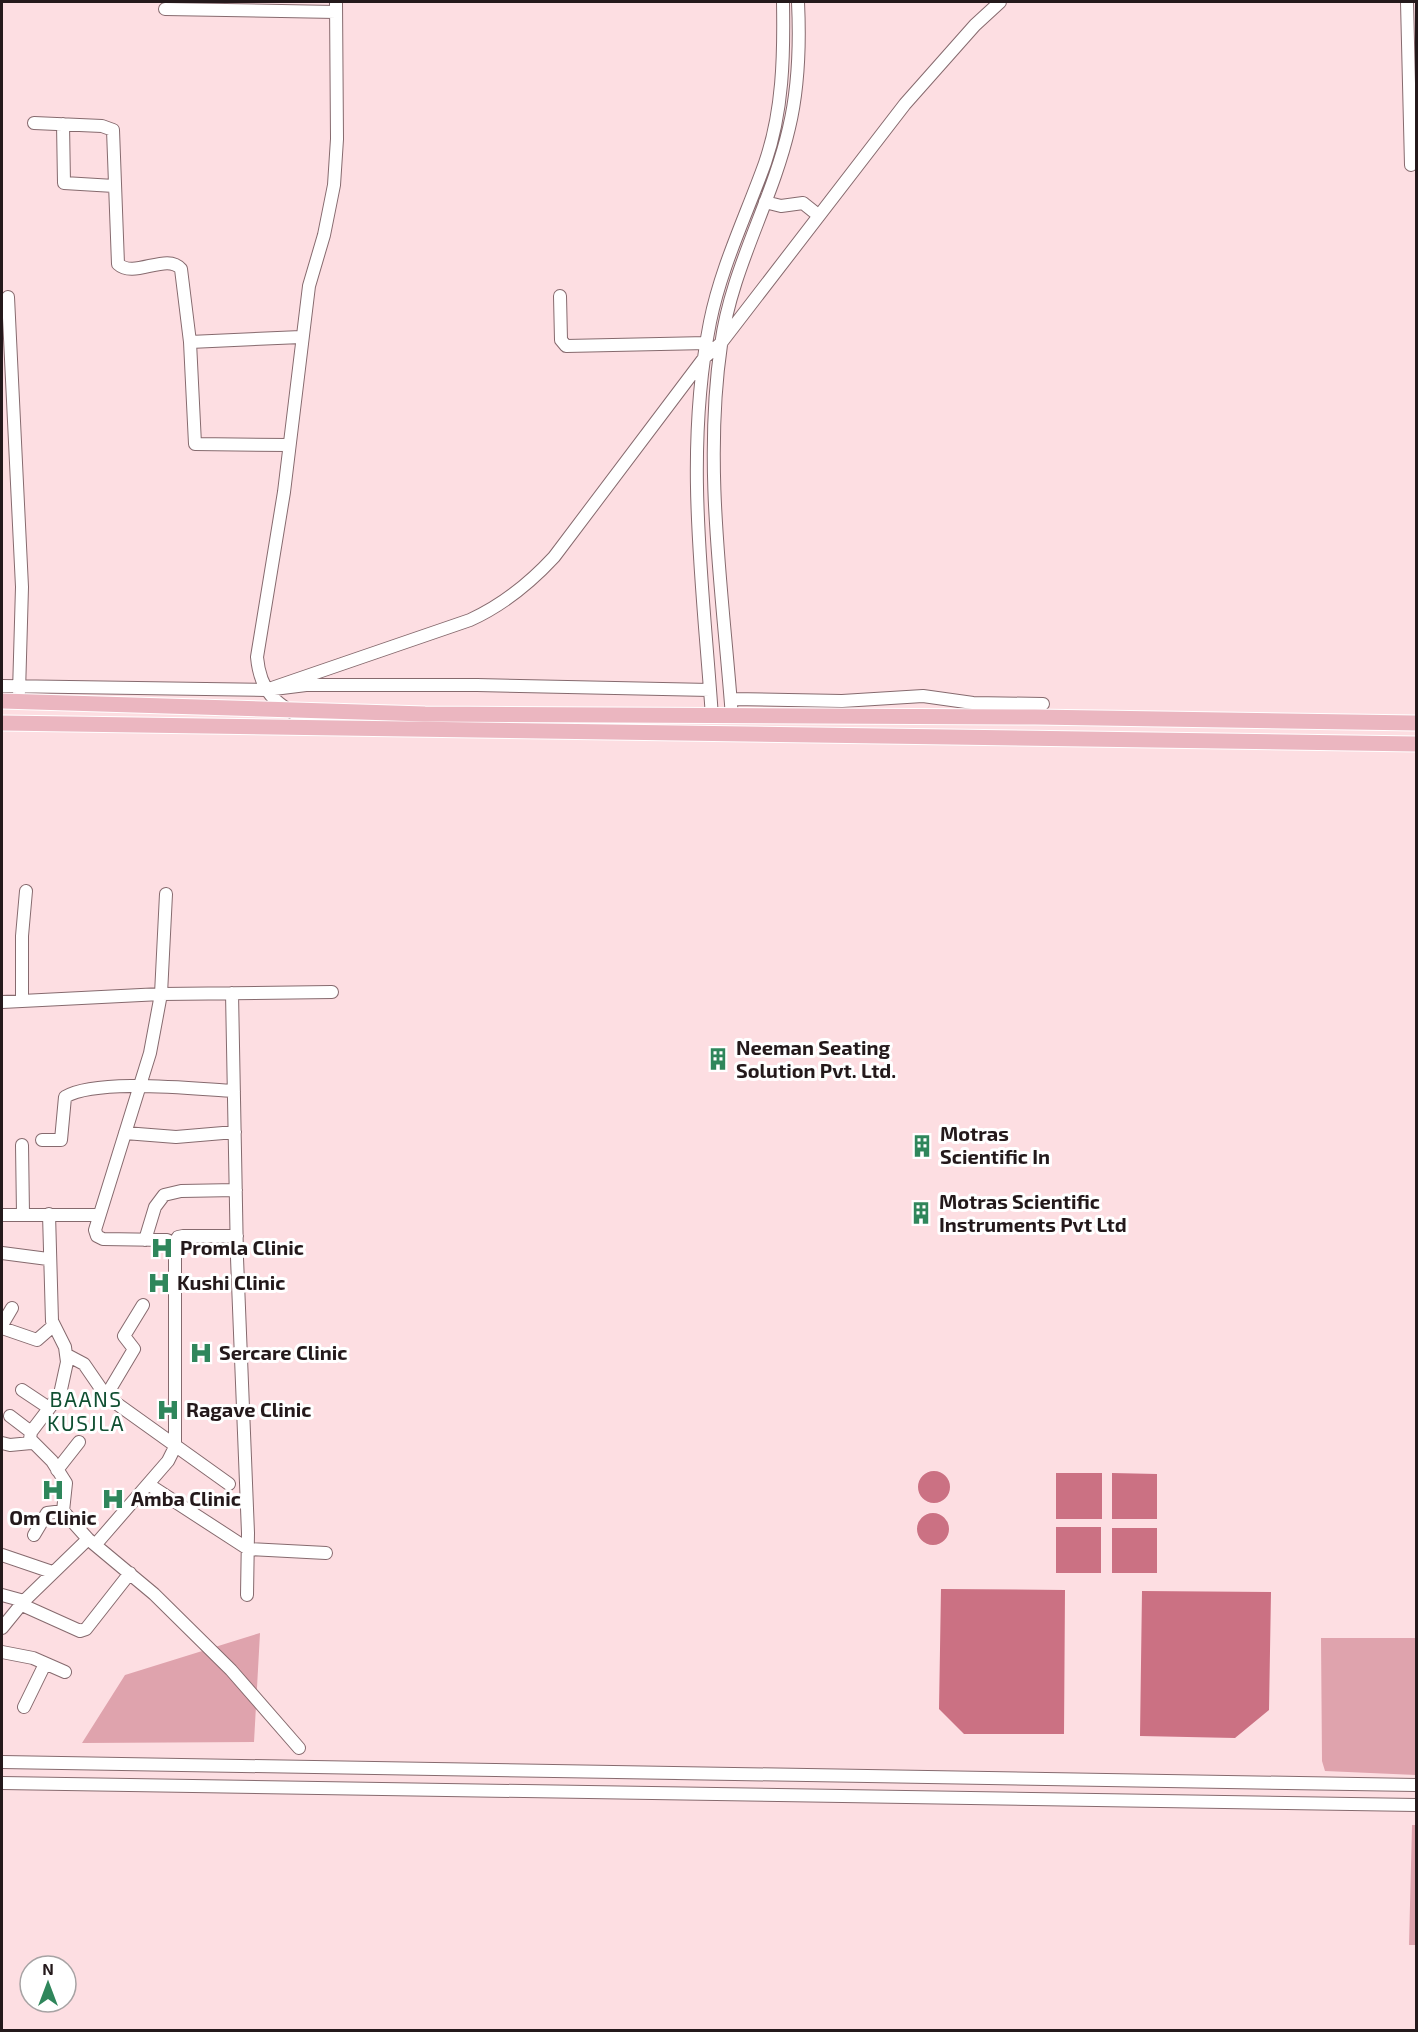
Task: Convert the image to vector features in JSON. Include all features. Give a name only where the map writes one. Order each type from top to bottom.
[{"type":"main road","points":[[2,701],[19,694],[292,711],[353,720],[1035,739],[1416,744]]},
{"type":"main road","points":[[1035,739],[1039,710]]},
{"type":"main road","points":[[2,723],[319,729],[353,720],[732,717],[1039,710],[1416,723]]},
{"type":"street","points":[[712,717],[695,456],[704,358],[724,270],[765,162],[776,119],[782,81],[783,2]]},
{"type":"street","points":[[732,717],[712,460],[721,344],[735,286],[782,154],[794,104],[800,39],[798,2]]},
{"type":"street","points":[[266,690],[470,620],[493,609],[529,583],[554,557],[704,358],[721,344],[818,214],[905,104],[975,25],[1000,2]]},
{"type":"street","points":[[1407,2],[1411,165]]},
{"type":"street","points":[[165,9],[336,7],[337,139],[334,185],[324,235],[309,286],[284,492],[259,640],[258,667],[266,690],[275,702],[319,729]]},
{"type":"street","points":[[34,123],[106,127],[112,130],[118,264],[127,269],[178,266],[190,342],[195,444],[289,445]]},
{"type":"street","points":[[63,124],[64,183],[114,186]]},
{"type":"street","points":[[765,202],[782,206],[803,203],[818,214]]},
{"type":"street","points":[[560,296],[561,340],[566,346],[706,343]]},
{"type":"street","points":[[8,297],[22,588],[19,694]]},
{"type":"street","points":[[190,342],[301,337]]},
{"type":"street","points":[[2,686],[19,694],[266,690],[306,685],[477,685],[710,690]]},
{"type":"street","points":[[731,699],[842,701],[923,696],[973,704],[1039,710]]},
{"type":"street","points":[[22,1001],[22,936],[26,891]]},
{"type":"street","points":[[166,894],[161,994],[150,1053],[95,1230],[99,1237],[175,1243]]},
{"type":"street","points":[[2,1002],[161,994],[332,992]]},
{"type":"street","points":[[232,993],[237,1236],[248,1549],[247,1595]]},
{"type":"street","points":[[42,1140],[61,1140],[65,1097],[74,1091],[140,1086],[234,1091]]},
{"type":"street","points":[[125,1133],[176,1137],[235,1132]]},
{"type":"street","points":[[22,1145],[23,1215]]},
{"type":"street","points":[[145,1240],[155,1207],[164,1195],[236,1190]]},
{"type":"street","points":[[49,1214],[48,1259],[53,1326],[67,1354],[84,1364],[105,1396],[229,1484]]},
{"type":"street","points":[[2,1215],[99,1215]]},
{"type":"street","points":[[2,1628],[22,1602],[52,1572],[92,1542],[168,1461],[175,1447],[175,1243],[178,1237],[183,1236],[237,1236]]},
{"type":"street","points":[[2,1253],[48,1259]]},
{"type":"street","points":[[105,1396],[134,1349],[124,1336],[143,1305]]},
{"type":"street","points":[[12,1308],[2,1325],[5,1329],[37,1340],[53,1326]]},
{"type":"street","points":[[2,1443],[10,1445],[31,1437],[60,1394],[67,1354]]},
{"type":"street","points":[[22,1390],[49,1408]]},
{"type":"street","points":[[10,1416],[52,1461],[66,1485],[63,1511],[92,1542],[129,1573],[231,1670],[299,1748]]},
{"type":"street","points":[[57,1470],[79,1442]]},
{"type":"street","points":[[148,1484],[248,1549],[326,1553]]},
{"type":"street","points":[[34,1535],[47,1513],[63,1511]]},
{"type":"street","points":[[2,1555],[52,1572]]},
{"type":"street","points":[[2,1595],[22,1602],[73,1629],[86,1629],[129,1573]]},
{"type":"street","points":[[2,1652],[33,1658],[65,1672]]},
{"type":"street","points":[[24,1707],[45,1664]]},
{"type":"street","points":[[2,1762],[1416,1785]]},
{"type":"street","points":[[43,1762],[43,1784]]},
{"type":"street","points":[[2,1783],[1416,1805]]},
{"type":"shaded area","points":[[934,1471],[945,1476],[950,1487],[945,1498],[934,1503],[923,1498],[918,1487],[923,1476]]},
{"type":"shaded area","points":[[1056,1473],[1102,1473],[1102,1519],[1056,1519]]},
{"type":"shaded area","points":[[1112,1473],[1157,1474],[1157,1519],[1112,1519]]},
{"type":"shaded area","points":[[933,1513],[944,1518],[949,1529],[944,1540],[933,1545],[922,1540],[917,1529],[922,1518]]},
{"type":"shaded area","points":[[1056,1527],[1101,1527],[1101,1573],[1056,1573]]},
{"type":"shaded area","points":[[1112,1528],[1157,1528],[1157,1573],[1112,1573]]},
{"type":"shaded area","points":[[941,1589],[1065,1590],[1064,1734],[964,1734],[939,1709]]},
{"type":"shaded area","points":[[1142,1591],[1271,1592],[1269,1710],[1235,1738],[1140,1736]]},
{"type":"shaded area","points":[[260,1633],[254,1742],[82,1743],[125,1675]]},
{"type":"shaded area","points":[[1321,1638],[1416,1638],[1416,1775],[1325,1771],[1322,1761]]},
{"type":"shaded area","points":[[1412,1825],[1416,1825],[1416,1945],[1409,1945]]},
{"type":"place","name":"Neeman Seating Solution Pvt. Ltd.","points":[[718,1059]]},
{"type":"place","name":"Motras Scientific In","points":[[922,1146]]},
{"type":"place","name":"Motras Scientific Instruments Pvt Ltd","points":[[921,1213]]},
{"type":"place","name":"Promla Clinic","points":[[162,1248]]},
{"type":"place","name":"Kushi Clinic","points":[[159,1283]]},
{"type":"place","name":"Sercare Clinic","points":[[201,1353]]},
{"type":"place","name":"Ragave Clinic","points":[[168,1410]]},
{"type":"place","name":"Om Clinic","points":[[53,1490]]},
{"type":"place","name":"Amba Clinic","points":[[113,1499]]},
{"type":"district","name":"BAANS KUSJLA","points":[[86,1412]]}]
